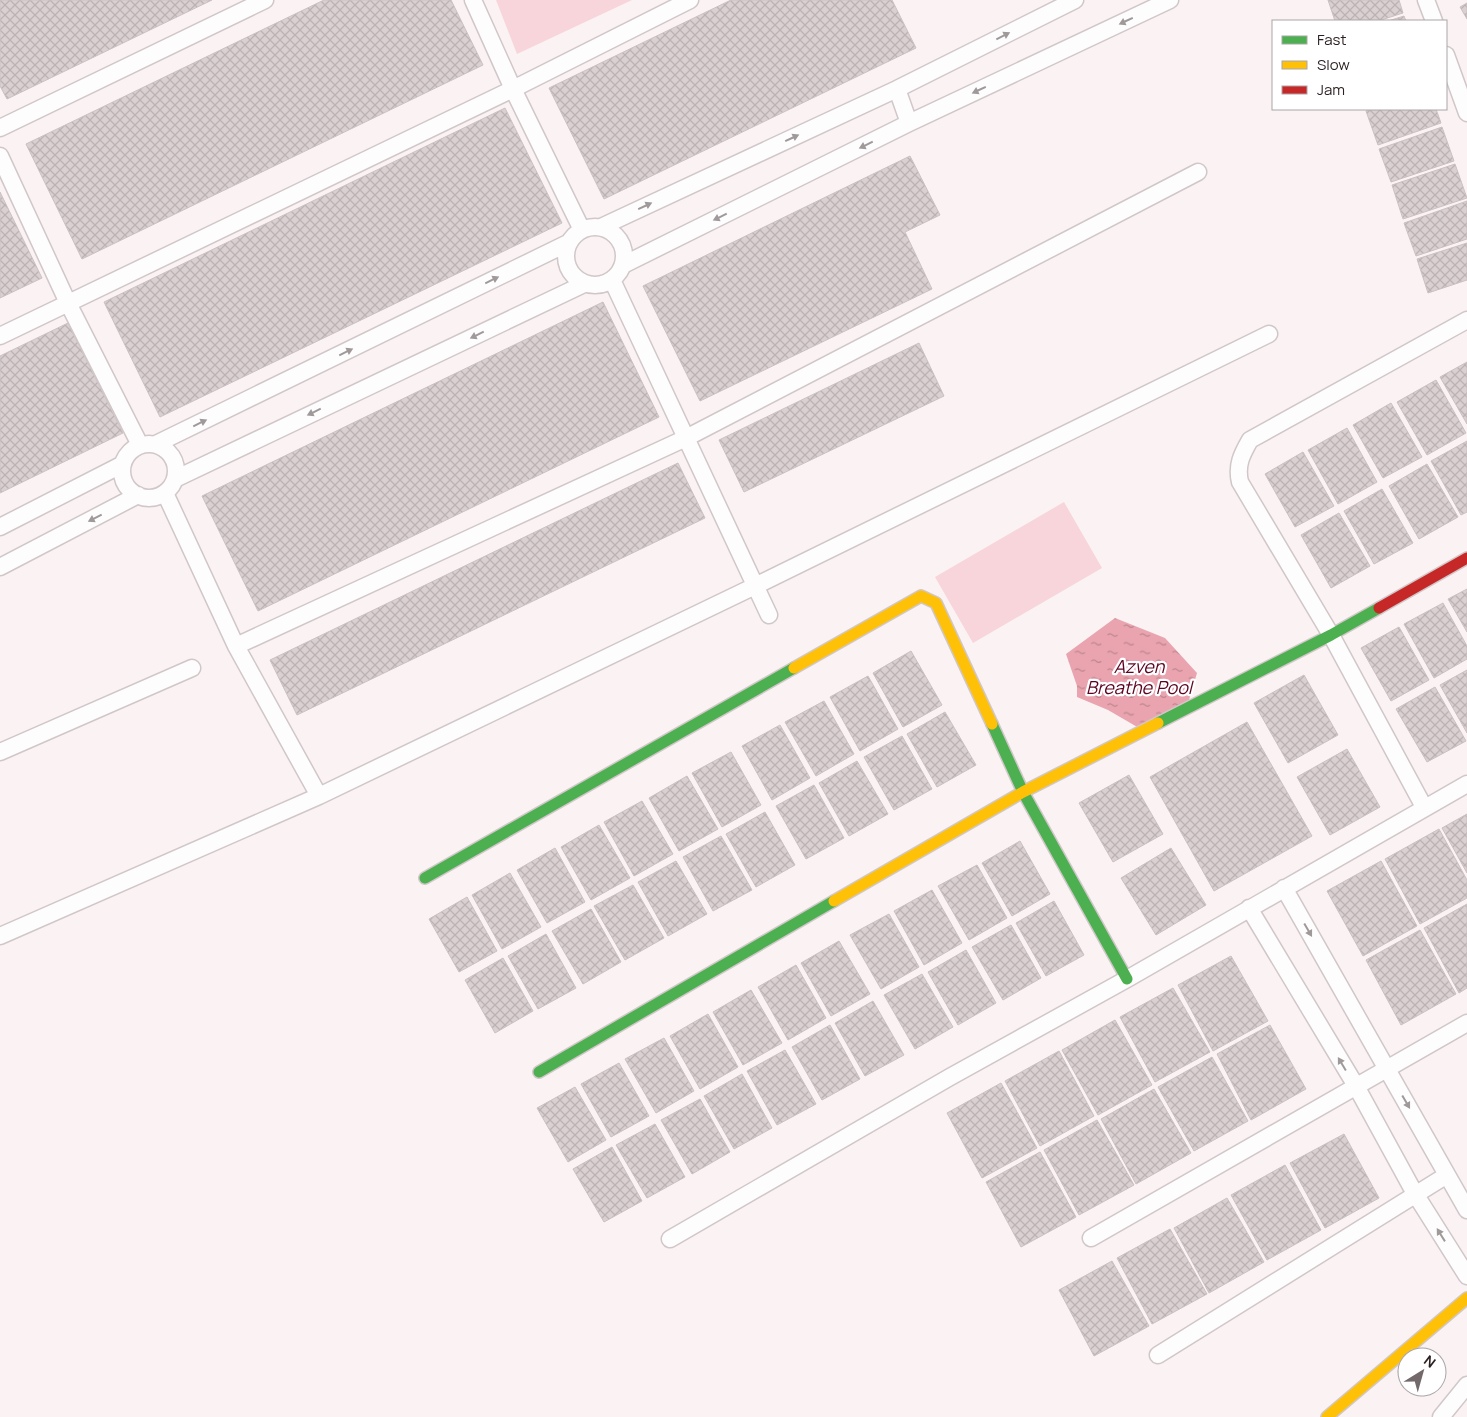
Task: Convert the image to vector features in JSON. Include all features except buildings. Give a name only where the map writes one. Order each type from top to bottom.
[{"type":"street","points":[[539,1072],[1023,792],[1330,635],[1467,558]]},
{"type":"street","points":[[426,878],[921,596],[936,603],[1023,792],[1128,980]]},
{"type":"street","points":[[1327,1417],[1467,1298]]},
{"type":"lane","points":[[0,128],[264,0]]},
{"type":"lane","points":[[473,0],[513,89],[582,230]]},
{"type":"lane","points":[[0,336],[513,89],[690,0]]},
{"type":"lane","points":[[0,156],[68,303],[148,445],[171,454],[176,471],[175,479],[165,493],[147,498],[138,495],[125,482],[122,474],[126,456],[148,445],[568,243],[582,230],[601,227],[897,89],[1075,0]]},
{"type":"lane","points":[[175,479],[584,284],[603,285],[612,280],[624,265],[909,123],[1170,0]]},
{"type":"lane","points":[[1426,0],[1434,20]]},
{"type":"lane","points":[[1447,58],[1467,113]]},
{"type":"lane","points":[[897,89],[909,123]]},
{"type":"lane","points":[[236,646],[686,438],[1198,172]]},
{"type":"lane","points":[[601,227],[618,237],[623,245],[624,265]]},
{"type":"lane","points":[[568,243],[566,262],[569,271],[584,284]]},
{"type":"lane","points":[[612,280],[769,615]]},
{"type":"lane","points":[[1424,807],[1330,635],[1240,482],[1238,471],[1241,456],[1250,440],[1467,320]]},
{"type":"lane","points":[[0,936],[319,796],[755,586],[1269,334]]},
{"type":"lane","points":[[0,527],[123,464]]},
{"type":"lane","points":[[165,493],[236,646],[319,796]]},
{"type":"lane","points":[[0,567],[138,495]]},
{"type":"lane","points":[[0,752],[192,668]]},
{"type":"lane","points":[[670,1239],[950,1077],[1128,980],[1249,908],[1467,784]]},
{"type":"lane","points":[[1284,888],[1467,1210]]},
{"type":"lane","points":[[1249,908],[1356,1086],[1416,1195],[1467,1276]]},
{"type":"lane","points":[[1090,1238],[1467,1023]]},
{"type":"lane","points":[[1158,1355],[1447,1175]]},
{"type":"lane","points":[[1440,1417],[1467,1385]]},
{"type":"shaded area","points":[[496,0],[632,0],[517,54]]},
{"type":"shaded area","points":[[1064,502],[1102,568],[973,643],[935,577]]},
{"type":"water","name":"Azven Breathe Pool","points":[[1115,618],[1165,638],[1197,673],[1189,700],[1139,728],[1108,710],[1077,697],[1077,686],[1066,654]]},
{"type":"traffic: fast","points":[[1158,723],[1331,635],[1379,608]]},
{"type":"traffic: fast","points":[[425,878],[794,668]]},
{"type":"traffic: fast","points":[[992,724],[1023,792],[1127,979]]},
{"type":"traffic: fast","points":[[539,1072],[834,901]]},
{"type":"traffic: slow","points":[[794,668],[921,596],[936,603],[992,724]]},
{"type":"traffic: slow","points":[[834,901],[1023,792],[1158,723]]},
{"type":"traffic: slow","points":[[1327,1417],[1467,1298]]},
{"type":"traffic: jam","points":[[1379,608],[1467,558]]}]
